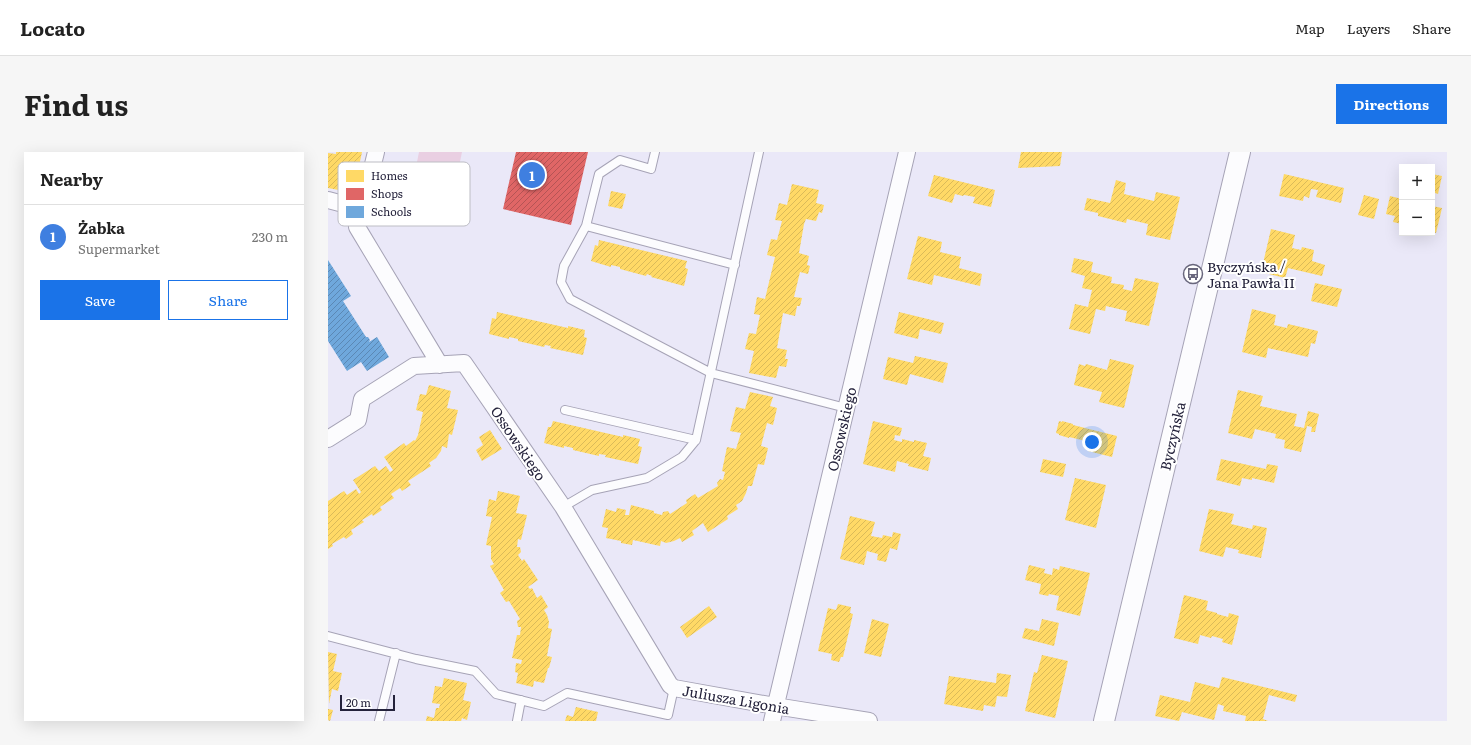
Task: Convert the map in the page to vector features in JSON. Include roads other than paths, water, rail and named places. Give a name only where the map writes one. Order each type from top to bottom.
[{"type":"street","points":[[374,162],[376,152]]},
{"type":"street","name":"Ossowskiego","points":[[774,714],[907,152]]},
{"type":"street","name":"Byczyńska","points":[[1104,721],[1240,152]]},
{"type":"street","points":[[328,200],[338,203]]},
{"type":"street","points":[[357,226],[440,365]]},
{"type":"street","name":"Ossowskiego","points":[[328,439],[358,420],[362,399],[414,366],[464,362],[562,507],[670,685],[674,688]]},
{"type":"street","name":"Juliusza Ligonia","points":[[674,688],[774,714],[869,721]]},
{"type":"lane","points":[[655,152],[651,169],[620,160],[599,174],[586,226],[564,266],[561,282],[570,299],[711,373],[846,408]]},
{"type":"lane","points":[[562,507],[592,490],[647,478],[682,458],[696,440],[759,152]]},
{"type":"lane","points":[[586,226],[735,265]]},
{"type":"lane","points":[[565,410],[696,440]]},
{"type":"lane","points":[[328,636],[396,654],[475,671],[496,694],[544,706],[567,692],[668,715],[674,688]]},
{"type":"lane","points":[[379,721],[396,654]]},
{"type":"lane","points":[[517,721],[521,700]]},
{"type":"place","name":"Żabka","points":[[532,175]]},
{"type":"place","name":"Byczyńska / Jana Pawła II","points":[[1193,274]]}]
